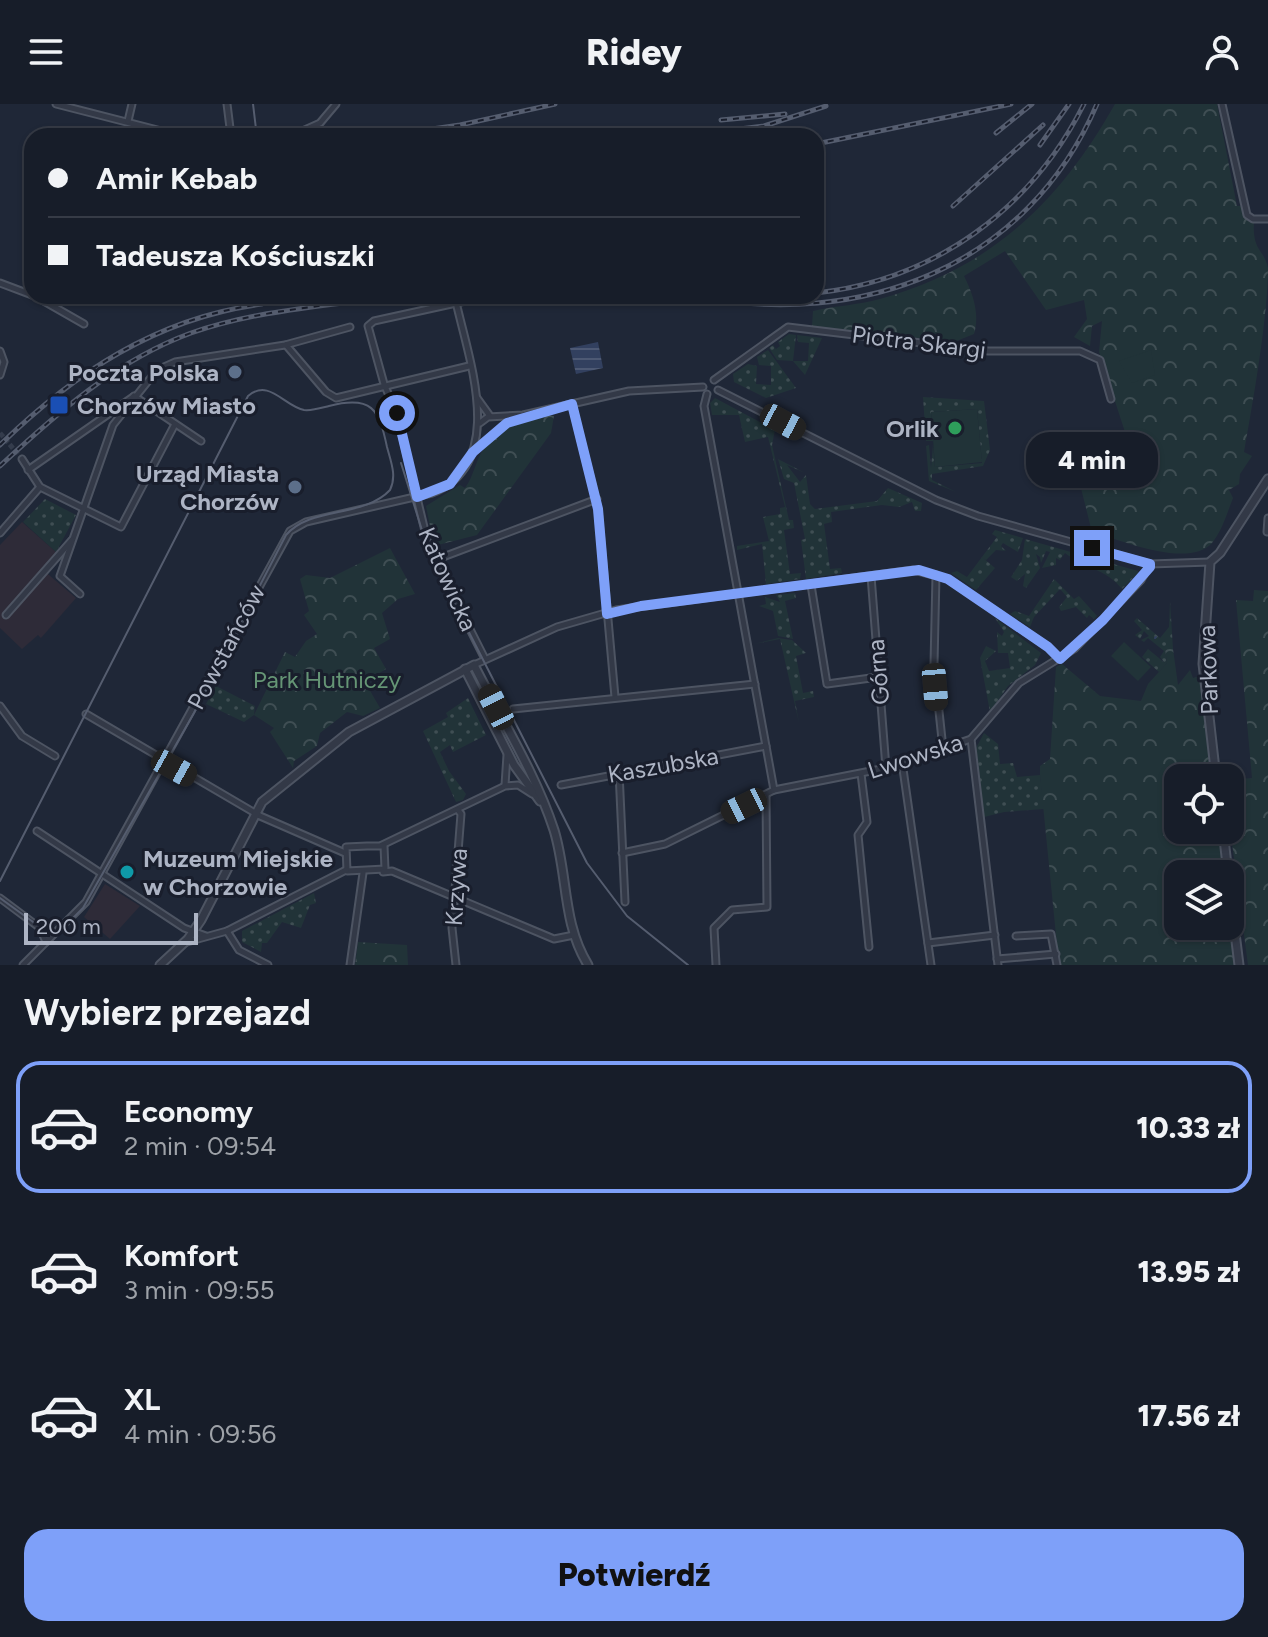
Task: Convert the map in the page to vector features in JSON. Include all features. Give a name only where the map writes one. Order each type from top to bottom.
[{"type":"street","points":[[56,104],[153,128]]},
{"type":"street","points":[[128,121],[132,104]]},
{"type":"street","points":[[227,104],[230,128]]},
{"type":"street","points":[[309,128],[320,123],[336,104]]},
{"type":"street","points":[[1222,104],[1247,215],[1252,219],[1268,219]]},
{"type":"street","points":[[0,283],[24,292]]},
{"type":"street","points":[[49,304],[84,324]]},
{"type":"street","points":[[385,387],[368,326],[374,321],[447,304]]},
{"type":"street","points":[[456,304],[480,426],[473,452]]},
{"type":"street","points":[[28,470],[134,396],[156,371],[170,363],[230,350],[285,345],[350,327]]},
{"type":"street","name":"Piotra Skargi","points":[[714,380],[788,327],[988,351],[1080,351],[1100,360],[1111,399]]},
{"type":"street","points":[[285,345],[333,397],[469,366]]},
{"type":"street","points":[[0,351],[4,362],[0,375]]},
{"type":"street","points":[[703,387],[708,380],[714,380],[718,390],[936,500],[1009,526],[1150,564],[1210,562],[1220,553],[1267,483]]},
{"type":"street","name":"Katowicka","points":[[385,387],[397,413],[435,560],[485,659]]},
{"type":"street","points":[[480,426],[493,417],[523,415],[629,391],[703,387]]},
{"type":"street","points":[[703,387],[707,394],[704,406],[774,790]]},
{"type":"street","points":[[707,394],[718,390]]},
{"type":"street","points":[[134,396],[201,441]]},
{"type":"street","points":[[80,594],[60,576],[110,432],[134,402],[134,396]]},
{"type":"street","points":[[476,397],[500,429]]},
{"type":"street","points":[[572,404],[597,499],[615,697]]},
{"type":"street","points":[[473,452],[489,437],[523,415]]},
{"type":"street","points":[[22,459],[40,487],[121,527],[175,424]]},
{"type":"street","points":[[95,425],[106,426],[110,432]]},
{"type":"street","points":[[480,426],[489,437]]},
{"type":"street","name":"Powstańców","points":[[23,965],[83,906],[286,535],[304,522],[417,497],[450,484],[473,452]]},
{"type":"street","points":[[0,533],[40,487]]},
{"type":"street","points":[[435,560],[597,499]]},
{"type":"street","points":[[1267,532],[1268,518]]},
{"type":"street","points":[[6,615],[72,539]]},
{"type":"street","name":"Parkowa","points":[[1210,562],[1203,667],[1214,764]]},
{"type":"street","name":"Lwowska","points":[[622,853],[665,844],[774,790],[886,768],[971,739],[1019,683],[1060,659],[1141,580],[1150,564]]},
{"type":"street","points":[[160,965],[193,931],[254,812],[266,798],[349,732],[465,669],[557,627],[641,606],[913,570],[950,580],[1060,659]]},
{"type":"street","points":[[936,575],[934,664],[943,749]]},
{"type":"street","name":"Górna","points":[[871,576],[886,768]]},
{"type":"street","points":[[811,585],[827,684],[878,677]]},
{"type":"street","name":"Katowicka","points":[[474,665],[539,791],[540,801],[557,841],[574,935],[588,965]]},
{"type":"street","name":"Katowicka","points":[[465,669],[507,751],[532,794],[540,801]]},
{"type":"street","points":[[513,709],[755,684]]},
{"type":"street","points":[[0,707],[22,736],[55,756]]},
{"type":"street","points":[[86,714],[254,812],[345,853]]},
{"type":"street","points":[[971,739],[998,962],[1056,954]]},
{"type":"street","name":"Kaszubska","points":[[561,785],[766,746]]},
{"type":"street","points":[[505,786],[507,751]]},
{"type":"street","points":[[902,762],[931,965]]},
{"type":"street","points":[[619,772],[625,902]]},
{"type":"street","points":[[861,774],[867,822],[858,835],[869,947]]},
{"type":"street","points":[[346,870],[345,853],[348,846],[382,845],[505,786],[518,785],[532,794]]},
{"type":"street","points":[[716,965],[714,928],[732,910],[767,907],[766,795]]},
{"type":"street","name":"Krzywa","points":[[456,965],[452,942],[458,810]]},
{"type":"street","points":[[37,831],[193,931],[206,936]]},
{"type":"street","points":[[382,845],[386,866],[383,872]]},
{"type":"street","points":[[183,944],[227,931],[346,870],[394,872],[554,939],[574,935]]},
{"type":"street","points":[[350,965],[363,873]]},
{"type":"street","points":[[0,898],[43,931],[46,942]]},
{"type":"street","points":[[43,931],[60,930]]},
{"type":"street","points":[[227,931],[238,949],[268,965]]},
{"type":"street","points":[[1016,936],[1051,934],[1057,965]]},
{"type":"street","points":[[928,943],[995,935]]},
{"type":"street","points":[[1236,940],[1239,965]]},
{"type":"shaded area","points":[[22,522],[56,552],[42,569],[76,598],[41,638],[38,635],[22,649],[0,628],[0,545]]},
{"type":"shaded area","points":[[105,884],[140,906],[110,939],[84,917]]},
{"type":"green space","points":[[1115,104],[1217,104],[1237,206],[1242,206],[1245,217],[1254,222],[1256,244],[1268,268],[1263,334],[1244,452],[1252,456],[1240,474],[1239,484],[1229,490],[1233,498],[1216,538],[1201,550],[1187,553],[1154,550],[1092,532],[1081,488],[1102,474],[1103,455],[1125,432],[1099,352],[1102,321],[1092,326],[1090,346],[1074,337],[1087,319],[1084,300],[1046,310],[1005,251],[964,276],[975,304],[976,327],[974,334],[954,342],[812,326],[813,311],[872,301],[920,286],[988,250],[1045,201],[1070,172]]},
{"type":"green space","points":[[789,334],[796,335],[793,361],[777,360],[769,348],[773,345],[776,349],[780,346],[778,342]]},
{"type":"green space","points":[[797,335],[822,338],[805,375],[793,361],[808,361],[809,343],[798,342]]},
{"type":"green space","points":[[768,350],[796,388],[766,398],[734,382],[733,374],[748,364],[757,366],[756,384],[771,385],[771,366],[759,365],[757,357]]},
{"type":"green space","points":[[1151,350],[1155,375],[1132,383],[1119,361]]},
{"type":"green space","points":[[923,397],[984,401],[990,450],[983,466],[932,474],[932,480],[956,492],[929,481],[926,446],[929,445],[931,468],[933,445],[935,467],[982,463],[977,409],[931,412],[933,441],[926,441]]},
{"type":"green space","points":[[715,398],[775,430],[772,445],[789,520],[793,520],[794,528],[784,530],[790,574],[801,573],[800,579],[766,584],[762,544],[737,550],[737,546],[769,541],[763,517],[780,514],[780,508],[785,507],[768,437],[745,442],[739,415],[712,415],[710,403]]},
{"type":"green space","name":"Orlik","points":[[977,409],[982,462],[935,467],[931,412]]},
{"type":"green space","points":[[547,415],[554,416],[551,433],[477,535],[434,546],[426,506],[460,485],[465,488],[483,450],[507,427]]},
{"type":"green space","points":[[778,459],[805,473],[787,465],[800,482],[806,475],[810,504],[815,509],[877,501],[888,488],[922,503],[921,511],[915,511],[912,502],[899,507],[882,505],[831,512],[832,522],[824,524],[830,569],[841,568],[842,573],[806,579],[801,540],[805,539],[794,483],[784,479]]},
{"type":"green space","points":[[45,499],[76,515],[56,552],[23,522]]},
{"type":"green space","points":[[995,530],[1023,538],[1018,552],[1003,543],[1001,546],[1006,551],[996,550],[986,560],[982,557],[997,537],[992,534]]},
{"type":"green space","points":[[1025,539],[1138,573],[1122,589],[1109,577],[1065,553],[1060,560],[1056,558],[1056,565],[1042,568],[1050,552],[1046,551],[1041,563],[1036,554],[1040,568],[1026,588],[1023,586],[1025,574],[1017,581],[1011,577],[1022,560]]},
{"type":"green space","name":"Park Hutniczy","points":[[390,548],[415,594],[398,599],[382,613],[390,639],[374,648],[386,669],[365,682],[380,708],[363,716],[347,712],[320,733],[317,746],[294,761],[293,768],[270,732],[274,728],[254,715],[285,652],[295,657],[306,641],[317,634],[304,615],[309,611],[300,579],[306,575],[330,578]]},
{"type":"green space","points":[[982,557],[995,568],[976,590],[951,573],[957,571],[967,577]]},
{"type":"green space","points":[[1054,579],[1074,599],[1079,596],[1097,616],[1094,619],[1089,615],[1087,618],[1076,607],[1061,611],[1059,607],[1067,597],[1060,589],[1034,617],[1030,627],[1010,614],[1015,611],[1029,616]]},
{"type":"green space","points":[[1254,590],[1268,591],[1268,965],[1248,965],[1244,935],[1244,860],[1234,860],[1232,844],[1244,844],[1244,779],[1252,778],[1236,600],[1253,601]]},
{"type":"green space","points":[[795,593],[796,598],[785,601],[793,639],[778,636],[773,611],[759,606],[766,604],[765,597],[780,602],[776,595]]},
{"type":"green space","points":[[1170,601],[1173,649],[1165,649],[1167,663],[1159,672],[1142,657],[1148,649],[1165,663],[1160,657],[1164,651],[1148,638],[1144,642],[1141,640],[1149,636],[1144,631],[1140,639],[1135,635],[1142,630],[1134,621],[1137,618],[1160,638],[1169,627]]},
{"type":"green space","points":[[995,618],[1041,653],[1035,665],[1008,686],[990,712],[980,658],[986,646],[996,651],[985,661],[989,671],[1010,668],[1008,653],[998,653],[997,632],[1002,636],[1004,632]]},
{"type":"green space","points":[[778,638],[792,640],[806,653],[796,656],[803,693],[813,691],[814,697],[795,701],[799,723],[780,639],[754,644]]},
{"type":"green space","points":[[1124,642],[1151,667],[1138,681],[1111,656]]},
{"type":"green space","points":[[1165,649],[1173,649],[1178,685],[1190,670],[1193,678],[1199,676],[1211,764],[1164,764],[1164,844],[1221,844],[1222,860],[1164,860],[1164,940],[1232,940],[1235,965],[1059,965],[1040,775],[1040,766],[1050,759],[1056,667],[1062,664],[1100,696],[1141,701],[1148,684],[1167,663]]},
{"type":"green space","points":[[216,686],[255,706],[254,715],[244,722],[206,704]]},
{"type":"green space","points":[[468,698],[486,735],[453,752],[450,745],[440,752],[466,794],[463,800],[456,802],[423,731],[448,717],[446,713]]},
{"type":"green space","points":[[984,733],[998,744],[1000,764],[1013,763],[1017,777],[1040,775],[1044,809],[984,817],[976,748]]},
{"type":"green space","points":[[314,893],[316,903],[310,905],[301,928],[282,922],[267,943],[262,943],[261,952],[242,942],[242,931]]},
{"type":"green space","points":[[358,942],[407,945],[408,965],[355,965]]},
{"type":"water","points":[[598,342],[603,368],[576,374],[570,348]]},
{"type":"tunnel","points":[[0,433],[22,459]]},
{"type":"tram line","points":[[253,104],[256,128]]},
{"type":"tram line","points":[[0,881],[248,396],[256,391],[270,391],[304,410],[355,402],[371,408],[381,423],[392,464],[390,490],[366,505],[309,520],[286,535],[194,713],[83,908],[63,928],[47,932],[0,898]]},
{"type":"tram line","points":[[401,463],[430,556],[587,863],[627,916],[688,965]]},
{"type":"railway","points":[[439,128],[555,104]]},
{"type":"railway","points":[[824,142],[1011,104]]},
{"type":"railway","points":[[996,133],[1032,104]]},
{"type":"railway","points":[[1040,145],[1069,104]]},
{"type":"railway","points":[[824,292],[900,273],[939,255],[974,233],[1007,207],[1036,176],[1062,142],[1084,104]]},
{"type":"railway","points":[[824,302],[876,293],[932,274],[983,246],[1028,208],[1066,161],[1097,104]]},
{"type":"railway","points":[[748,128],[764,126],[826,106]]},
{"type":"railway","points":[[721,120],[785,114]]},
{"type":"railway","points":[[953,206],[1043,125]]},
{"type":"railway","points":[[0,445],[57,395],[119,353],[187,322],[262,304]]},
{"type":"railway","points":[[0,466],[89,390],[164,344],[241,319],[337,304]]},
{"type":"place","name":"Poczta Polska","points":[[235,372]]},
{"type":"place","name":"Chorzów Miasto","points":[[59,405]]},
{"type":"place","name":"Orlik","points":[[955,428]]},
{"type":"place","name":"Urząd Miasta Chorzów","points":[[295,487]]},
{"type":"place","name":"Muzeum Miejskie w Chorzowie","points":[[127,872]]},
{"type":"route","points":[[397,413],[417,497],[437,492],[450,484],[473,452],[507,423],[523,415],[572,404],[598,509],[607,614],[641,606],[919,570],[950,580],[1048,647],[1060,659],[1103,620],[1150,567],[1150,564],[1092,548]]}]
